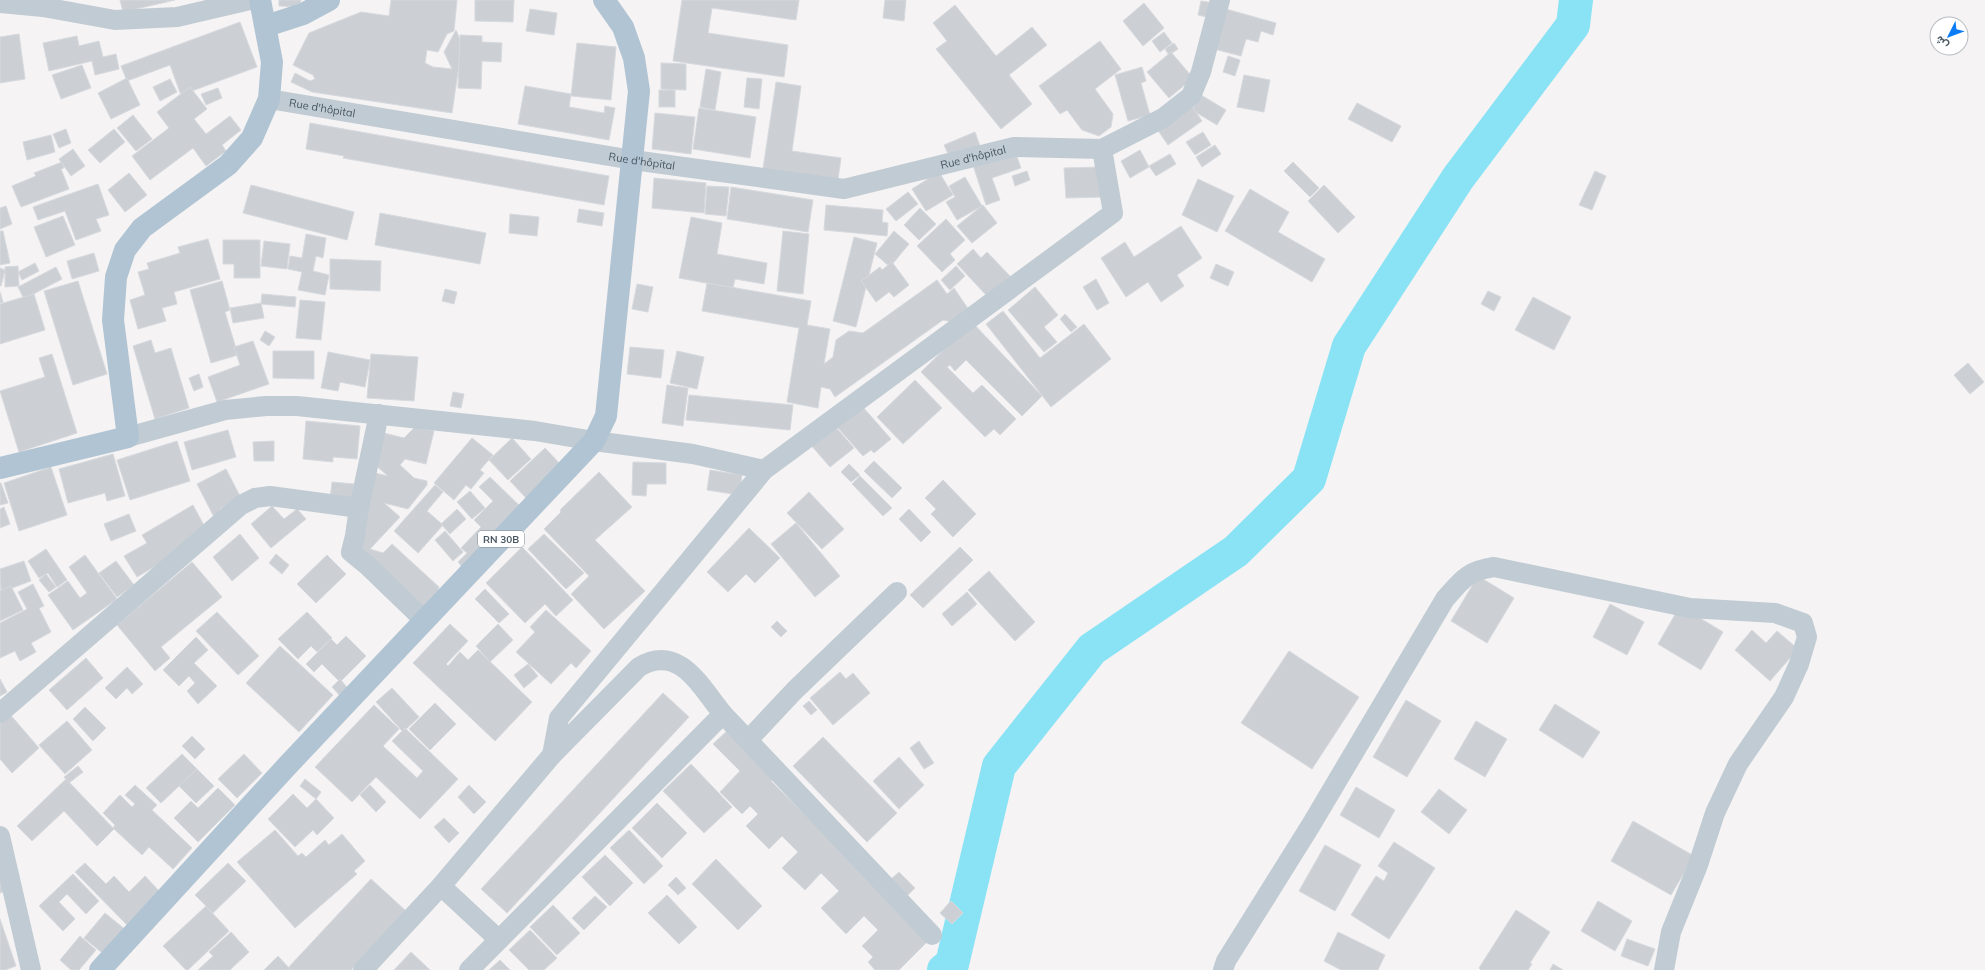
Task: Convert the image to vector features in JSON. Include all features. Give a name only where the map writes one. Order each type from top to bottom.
[{"type":"main road","points":[[0,468],[128,437],[113,320],[116,277],[125,250],[142,228],[228,165],[252,138],[269,99],[272,62],[260,0]]},
{"type":"main road","points":[[266,26],[303,14],[329,0]]},
{"type":"main road","name":"RN 30B","points":[[100,970],[288,765],[594,441],[606,416],[639,91],[634,58],[623,27],[604,0]]},
{"type":"street","points":[[0,2],[43,7],[115,20],[177,17],[250,0]]},
{"type":"street","points":[[552,754],[559,718],[764,470],[1113,213],[1102,149],[1163,118],[1191,96],[1201,72],[1220,0]]},
{"type":"street","name":"Rue d'hôpital","points":[[269,99],[633,160],[844,188],[1014,147],[1102,149]]},
{"type":"street","points":[[128,437],[225,410],[266,406],[297,406],[536,431],[594,441],[693,454],[764,470]]},
{"type":"street","points":[[379,414],[359,508],[356,536],[351,552],[368,566],[425,621]]},
{"type":"street","points":[[0,713],[241,505],[255,498],[270,496],[359,508]]},
{"type":"street","points":[[1223,970],[1226,960],[1311,825],[1445,599],[1468,576],[1478,569],[1494,567],[1690,608],[1775,614],[1803,624],[1807,637],[1799,664],[1784,698],[1738,764],[1715,813],[1698,865],[1671,932],[1664,970]]},
{"type":"street","points":[[748,740],[795,690],[897,592]]},
{"type":"street","points":[[363,970],[441,886],[552,754],[638,667],[647,662],[659,659],[672,660],[685,667],[723,714],[932,936]]},
{"type":"street","points":[[470,970],[498,939],[723,714]]},
{"type":"street","points":[[0,836],[31,970]]},
{"type":"street","points":[[441,886],[498,939]]},
{"type":"building","points":[[120,0],[175,0],[123,12]]},
{"type":"building","points":[[279,0],[301,0],[299,7],[279,6]]},
{"type":"building","points":[[391,0],[457,0],[454,31],[447,34],[438,52],[427,50],[425,63],[433,67],[452,69],[444,52],[456,30],[462,44],[452,113],[312,92],[291,82],[295,73],[310,81],[315,79],[313,75],[293,65],[309,33],[361,12],[389,16]]},
{"type":"building","points":[[475,0],[514,0],[513,22],[475,21]]},
{"type":"building","points":[[682,0],[799,0],[796,20],[712,8],[708,33],[788,45],[784,77],[673,61]]},
{"type":"building","points":[[885,0],[906,0],[904,21],[883,18]]},
{"type":"building","points":[[1201,1],[1214,3],[1211,18],[1198,15]]},
{"type":"building","points":[[1144,3],[1164,28],[1143,46],[1123,21]]},
{"type":"building","points":[[955,5],[996,56],[1032,27],[1047,45],[1009,75],[1032,104],[1001,129],[936,49],[947,41],[933,23]]},
{"type":"building","points":[[530,9],[557,13],[554,35],[526,31]]},
{"type":"building","points":[[1226,9],[1276,23],[1273,35],[1261,31],[1258,42],[1246,39],[1241,56],[1214,49]]},
{"type":"building","points":[[240,22],[257,67],[181,95],[170,65],[127,81],[121,66]]},
{"type":"building","points":[[1164,32],[1172,43],[1160,52],[1152,41]]},
{"type":"building","points":[[19,34],[25,79],[0,83],[0,37]]},
{"type":"building","points":[[460,35],[482,36],[482,42],[502,43],[501,62],[482,61],[481,89],[458,88]]},
{"type":"building","points":[[77,36],[79,46],[99,41],[103,57],[116,54],[119,69],[95,75],[92,61],[49,71],[43,43]]},
{"type":"building","points":[[1100,41],[1121,69],[1095,89],[1113,114],[1111,127],[1099,136],[1082,130],[1067,110],[1060,114],[1039,86]]},
{"type":"building","points":[[577,43],[616,47],[611,100],[571,96]]},
{"type":"building","points":[[1174,43],[1178,49],[1169,55],[1165,49]]},
{"type":"building","points":[[1171,52],[1193,78],[1169,98],[1147,72]]},
{"type":"building","points":[[1228,56],[1240,60],[1235,76],[1223,72]]},
{"type":"building","points":[[661,63],[686,64],[686,90],[661,89]]},
{"type":"building","points":[[82,65],[91,88],[61,99],[52,75]]},
{"type":"building","points":[[1142,67],[1146,81],[1141,83],[1150,115],[1128,121],[1115,75]]},
{"type":"building","points":[[706,69],[721,72],[715,110],[700,107]]},
{"type":"building","points":[[1244,75],[1270,80],[1264,112],[1237,107]]},
{"type":"building","points":[[127,78],[140,105],[111,119],[98,93]]},
{"type":"building","points":[[747,78],[762,79],[759,109],[744,107]]},
{"type":"building","points":[[170,79],[177,92],[160,101],[153,87]]},
{"type":"building","points":[[776,82],[801,86],[792,151],[841,158],[837,186],[762,175]]},
{"type":"building","points":[[525,86],[571,94],[569,107],[604,113],[605,106],[615,108],[609,140],[518,124]]},
{"type":"building","points":[[190,87],[207,109],[194,119],[206,134],[230,116],[241,130],[222,145],[226,151],[206,166],[193,148],[150,180],[132,156],[169,128],[157,112]]},
{"type":"building","points":[[218,88],[222,98],[206,105],[201,94]]},
{"type":"building","points":[[659,90],[675,90],[675,107],[659,107]]},
{"type":"building","points":[[1201,95],[1226,110],[1217,125],[1192,110]]},
{"type":"building","points":[[1357,103],[1401,126],[1392,142],[1348,119]]},
{"type":"building","points":[[1191,105],[1202,121],[1168,145],[1157,129]]},
{"type":"building","points":[[699,108],[756,117],[750,158],[693,149]]},
{"type":"building","points":[[655,113],[695,117],[691,154],[652,149]]},
{"type":"building","points":[[133,115],[152,139],[136,151],[117,128]]},
{"type":"building","points":[[310,123],[609,176],[604,205],[343,158],[344,156],[306,149]]},
{"type":"building","points":[[66,129],[71,143],[59,148],[53,134]]},
{"type":"building","points":[[114,129],[125,142],[100,163],[88,150]]},
{"type":"building","points":[[975,132],[980,146],[950,158],[944,145]]},
{"type":"building","points":[[1203,132],[1211,145],[1195,155],[1186,142]]},
{"type":"building","points":[[51,135],[55,152],[27,160],[23,142]]},
{"type":"building","points":[[1215,145],[1221,154],[1202,167],[1196,157]]},
{"type":"building","points":[[73,149],[85,166],[71,176],[59,159]]},
{"type":"building","points":[[1140,150],[1149,167],[1130,178],[1121,161]]},
{"type":"building","points":[[1015,151],[1021,168],[992,178],[1000,200],[986,205],[973,165]]},
{"type":"building","points":[[1170,154],[1176,164],[1156,176],[1149,166]]},
{"type":"building","points":[[62,162],[64,168],[61,169],[69,189],[21,207],[12,186],[36,176],[34,173]]},
{"type":"building","points":[[1293,162],[1319,188],[1310,197],[1284,171]]},
{"type":"building","points":[[1101,167],[1103,197],[1066,198],[1064,168]]},
{"type":"building","points":[[1027,171],[1030,180],[1015,186],[1012,176]]},
{"type":"building","points":[[1595,171],[1606,176],[1592,210],[1579,205]]},
{"type":"building","points":[[939,172],[953,195],[926,211],[912,189]]},
{"type":"building","points":[[129,173],[147,195],[125,212],[108,190]]},
{"type":"building","points":[[965,177],[982,206],[957,220],[946,202],[955,197],[949,186]]},
{"type":"building","points":[[654,178],[706,183],[704,213],[652,208]]},
{"type":"building","points":[[1198,179],[1234,196],[1217,232],[1182,215]]},
{"type":"building","points":[[98,184],[109,215],[96,219],[101,231],[76,240],[65,211],[38,220],[33,207]]},
{"type":"building","points":[[251,185],[354,212],[347,240],[243,213]]},
{"type":"building","points":[[1324,185],[1355,217],[1338,233],[1308,201]]},
{"type":"building","points":[[707,186],[729,187],[726,216],[705,214]]},
{"type":"building","points":[[731,187],[813,200],[808,232],[727,219]]},
{"type":"building","points":[[1250,189],[1289,212],[1278,232],[1325,259],[1312,282],[1225,231]]},
{"type":"building","points":[[908,192],[918,204],[896,221],[886,209]]},
{"type":"building","points":[[826,205],[883,210],[882,222],[888,223],[887,236],[824,230]]},
{"type":"building","points":[[983,205],[997,223],[972,243],[957,226]]},
{"type":"building","points":[[6,206],[12,224],[0,229],[0,208]]},
{"type":"building","points":[[920,208],[936,224],[919,240],[904,225]]},
{"type":"building","points":[[579,209],[604,213],[602,226],[577,222]]},
{"type":"building","points":[[380,213],[486,233],[480,264],[375,245]]},
{"type":"building","points":[[510,214],[539,217],[537,236],[509,233]]},
{"type":"building","points":[[63,216],[75,245],[46,257],[34,227]]},
{"type":"building","points":[[691,217],[722,223],[717,254],[767,263],[764,284],[735,279],[733,288],[679,278]]},
{"type":"building","points":[[946,219],[965,240],[950,254],[955,260],[942,272],[917,246]]},
{"type":"building","points":[[1181,226],[1202,258],[1177,275],[1184,286],[1161,302],[1148,282],[1126,297],[1101,258],[1125,242],[1134,257]]},
{"type":"building","points":[[0,231],[3,231],[10,263],[0,265]]},
{"type":"building","points":[[783,231],[809,234],[803,294],[777,291]]},
{"type":"building","points":[[894,231],[909,244],[890,267],[875,254]]},
{"type":"building","points":[[306,234],[326,238],[323,258],[316,256],[313,271],[329,275],[325,295],[298,290],[302,272],[288,269],[290,256],[302,258]]},
{"type":"building","points":[[854,237],[877,243],[856,327],[833,321]]},
{"type":"building","points":[[208,239],[220,279],[174,292],[177,304],[162,308],[166,321],[138,329],[130,300],[145,295],[138,272],[149,269],[147,263],[180,253],[178,247]]},
{"type":"building","points":[[223,240],[260,240],[260,278],[234,278],[234,264],[223,264]]},
{"type":"building","points":[[264,241],[290,244],[287,269],[261,266]]},
{"type":"building","points":[[973,249],[981,258],[987,252],[1010,276],[988,297],[957,264]]},
{"type":"building","points":[[94,253],[99,271],[72,279],[67,261]]},
{"type":"building","points":[[330,259],[381,261],[380,291],[330,289]]},
{"type":"building","points":[[892,262],[909,285],[894,297],[889,292],[876,302],[861,281],[880,267],[882,270]]},
{"type":"building","points":[[35,263],[39,271],[22,280],[18,272]]},
{"type":"building","points":[[1216,264],[1234,272],[1228,286],[1210,278]]},
{"type":"building","points":[[18,266],[19,286],[5,287],[5,267]]},
{"type":"building","points":[[956,266],[965,276],[950,290],[941,280]]},
{"type":"building","points":[[56,267],[62,279],[24,299],[18,287]]},
{"type":"building","points":[[0,268],[5,270],[1,286],[0,286]]},
{"type":"building","points":[[1096,279],[1109,303],[1097,310],[1083,287]]},
{"type":"building","points":[[937,280],[947,294],[954,288],[969,310],[952,322],[943,320],[835,397],[830,389],[821,387],[818,408],[787,402],[799,328],[702,311],[707,283],[811,301],[807,325],[830,329],[824,364],[833,357],[836,340],[849,331],[863,333]]},
{"type":"building","points":[[78,281],[107,374],[73,385],[44,291]]},
{"type":"building","points":[[222,281],[230,310],[225,312],[238,355],[211,363],[190,290]]},
{"type":"building","points":[[637,284],[653,287],[648,312],[632,309]]},
{"type":"building","points":[[1035,287],[1058,315],[1044,327],[1057,342],[1044,352],[1008,310]]},
{"type":"building","points":[[445,289],[457,292],[454,304],[442,301]]},
{"type":"building","points":[[1488,291],[1501,297],[1494,311],[1481,304]]},
{"type":"building","points":[[0,292],[3,302],[0,303]]},
{"type":"building","points":[[34,294],[45,330],[0,344],[0,304]]},
{"type":"building","points":[[262,294],[296,297],[295,307],[261,304]]},
{"type":"building","points":[[1533,297],[1571,317],[1554,350],[1515,330]]},
{"type":"building","points":[[300,300],[325,302],[321,340],[296,338]]},
{"type":"building","points":[[261,303],[264,318],[233,323],[230,308]]},
{"type":"building","points":[[1003,311],[1040,358],[1084,324],[1111,359],[1051,407],[986,324]]},
{"type":"building","points":[[1065,314],[1077,327],[1071,332],[1060,319]]},
{"type":"building","points":[[972,322],[1042,396],[1022,416],[966,360],[955,371],[950,365],[947,367],[973,393],[982,385],[1016,419],[1000,435],[994,429],[985,437],[921,372]]},
{"type":"building","points":[[265,331],[275,337],[269,346],[260,340]]},
{"type":"building","points":[[151,340],[155,353],[171,348],[189,408],[155,419],[133,346]]},
{"type":"building","points":[[253,341],[269,384],[217,402],[208,377],[240,365],[234,347]]},
{"type":"building","points":[[630,347],[664,350],[661,378],[627,374]]},
{"type":"building","points":[[273,351],[314,351],[314,379],[273,378]]},
{"type":"building","points":[[677,351],[704,357],[697,389],[670,383]]},
{"type":"building","points":[[328,352],[370,360],[365,387],[340,382],[338,391],[321,388]]},
{"type":"building","points":[[52,354],[77,433],[19,452],[0,391],[45,377],[39,358]]},
{"type":"building","points":[[371,354],[418,357],[414,401],[367,398]]},
{"type":"building","points":[[1968,363],[1984,382],[1970,394],[1954,375]]},
{"type":"building","points":[[199,374],[203,387],[194,391],[189,378]]},
{"type":"building","points":[[915,380],[942,408],[903,444],[877,417]]},
{"type":"building","points":[[667,385],[688,388],[683,426],[662,423]]},
{"type":"building","points":[[453,392],[464,394],[461,408],[450,406]]},
{"type":"building","points":[[689,395],[793,405],[790,430],[686,420]]},
{"type":"building","points":[[862,406],[891,439],[874,453],[871,450],[863,456],[838,428]]},
{"type":"building","points":[[306,421],[360,426],[357,459],[333,457],[333,462],[303,459]]},
{"type":"building","points":[[833,424],[854,448],[830,467],[810,444]]},
{"type":"building","points":[[415,427],[434,431],[426,464],[405,459],[400,465],[414,478],[427,481],[427,485],[408,509],[384,503],[400,517],[370,549],[383,553],[392,544],[439,587],[437,597],[425,610],[355,548],[375,473],[388,476],[373,463],[380,432],[404,438]]},
{"type":"building","points":[[228,430],[236,457],[192,470],[184,442]]},
{"type":"building","points":[[472,438],[493,455],[480,470],[484,473],[471,489],[466,485],[454,500],[434,483]]},
{"type":"building","points":[[512,438],[531,459],[508,480],[489,460]]},
{"type":"building","points":[[177,441],[190,481],[130,500],[117,460]]},
{"type":"building","points":[[274,441],[274,461],[254,461],[253,442]]},
{"type":"building","points":[[545,448],[562,466],[527,499],[510,481]]},
{"type":"building","points":[[113,454],[125,496],[107,501],[105,493],[68,503],[59,469]]},
{"type":"building","points":[[874,461],[902,488],[892,498],[864,471]]},
{"type":"building","points":[[633,462],[666,463],[666,484],[647,484],[646,496],[632,495]]},
{"type":"building","points":[[849,464],[860,475],[851,482],[841,472]]},
{"type":"building","points":[[51,467],[67,515],[19,531],[4,483]]},
{"type":"building","points":[[226,469],[241,498],[220,509],[223,515],[215,519],[197,484]]},
{"type":"building","points":[[710,470],[742,475],[739,495],[707,490]]},
{"type":"building","points":[[599,472],[632,507],[595,540],[645,591],[604,629],[571,594],[589,576],[544,529],[561,512],[560,510]]},
{"type":"building","points":[[860,476],[892,508],[883,516],[852,484]]},
{"type":"building","points":[[490,477],[523,509],[464,569],[458,562],[467,553],[461,548],[481,527],[474,520],[493,501],[479,487]]},
{"type":"building","points":[[943,480],[976,514],[953,537],[931,514],[936,509],[925,498]]},
{"type":"building","points":[[332,482],[354,484],[352,501],[330,499]]},
{"type":"building","points":[[0,483],[8,503],[0,505]]},
{"type":"building","points":[[435,485],[443,492],[427,511],[443,525],[418,553],[394,531]]},
{"type":"building","points":[[470,491],[485,508],[472,519],[457,502]]},
{"type":"building","points":[[809,492],[844,529],[822,549],[787,513]]},
{"type":"building","points":[[193,505],[207,531],[174,555],[137,577],[124,556],[147,543],[142,535]]},
{"type":"building","points":[[272,506],[284,519],[297,509],[306,519],[271,548],[251,524]]},
{"type":"building","points":[[4,507],[10,524],[0,528],[0,509]]},
{"type":"building","points":[[457,509],[466,519],[450,534],[441,524]]},
{"type":"building","points":[[909,509],[931,532],[921,542],[899,519]]},
{"type":"building","points":[[129,514],[136,531],[111,541],[104,524]]},
{"type":"building","points":[[796,523],[840,576],[815,597],[771,544]]},
{"type":"building","points":[[749,528],[780,558],[755,583],[746,574],[728,592],[707,572]]},
{"type":"building","points":[[445,531],[463,552],[453,561],[435,540]]},
{"type":"building","points":[[240,534],[259,558],[232,581],[213,557]]},
{"type":"building","points":[[544,534],[584,573],[566,589],[528,549]]},
{"type":"building","points":[[522,547],[573,600],[556,616],[545,604],[525,623],[486,583]]},
{"type":"building","points":[[960,547],[973,560],[923,608],[910,595]]},
{"type":"building","points":[[46,549],[67,580],[57,587],[48,573],[39,578],[28,561]]},
{"type":"building","points":[[276,554],[289,565],[282,574],[269,563]]},
{"type":"building","points":[[85,555],[117,599],[73,630],[48,595],[68,581],[80,598],[87,593],[69,567]]},
{"type":"building","points":[[327,555],[346,574],[316,603],[297,584]]},
{"type":"building","points":[[24,561],[31,581],[1,592],[0,569]]},
{"type":"building","points":[[116,561],[134,585],[117,597],[99,573]]},
{"type":"building","points":[[192,562],[222,597],[161,647],[170,658],[155,671],[117,625]]},
{"type":"building","points":[[989,571],[1035,622],[1015,641],[968,590]]},
{"type":"building","points":[[46,574],[56,587],[49,592],[39,580]]},
{"type":"building","points":[[1478,576],[1514,598],[1487,643],[1451,621]]},
{"type":"building","points":[[33,584],[44,606],[39,608],[51,632],[31,643],[36,652],[20,661],[15,651],[0,658],[0,623],[27,609],[18,592]]},
{"type":"building","points":[[11,586],[23,610],[0,621],[0,591]]},
{"type":"building","points":[[485,589],[509,614],[499,623],[475,599]]},
{"type":"building","points":[[967,592],[977,604],[952,626],[942,614]]},
{"type":"building","points":[[1610,604],[1644,622],[1627,655],[1593,637]]},
{"type":"building","points":[[1680,606],[1723,632],[1701,670],[1658,644]]},
{"type":"building","points":[[546,610],[591,651],[576,668],[571,663],[551,684],[516,652],[535,632],[530,627]]},
{"type":"building","points":[[217,612],[259,656],[238,675],[196,631]]},
{"type":"building","points":[[307,612],[332,638],[317,652],[311,646],[298,659],[278,639]]},
{"type":"building","points":[[777,621],[787,631],[781,637],[771,627]]},
{"type":"building","points":[[450,624],[468,641],[446,664],[448,666],[460,652],[468,660],[478,650],[532,702],[495,741],[413,663]]},
{"type":"building","points":[[498,624],[513,640],[490,662],[476,646]]},
{"type":"building","points":[[1752,630],[1766,643],[1777,631],[1798,649],[1770,681],[1735,650]]},
{"type":"building","points":[[346,636],[366,656],[340,682],[322,664],[314,672],[306,664],[331,639],[337,645]]},
{"type":"building","points":[[196,637],[208,650],[194,663],[217,686],[198,704],[187,691],[195,683],[189,676],[179,686],[163,670]]},
{"type":"building","points":[[280,646],[333,695],[299,732],[246,683]]},
{"type":"building","points":[[1289,651],[1359,697],[1312,769],[1241,723]]},
{"type":"building","points":[[86,658],[103,678],[67,710],[49,690]]},
{"type":"building","points":[[528,664],[538,676],[524,688],[514,675]]},
{"type":"building","points":[[127,667],[143,684],[132,694],[127,688],[116,699],[105,688]]},
{"type":"building","points":[[840,672],[846,679],[853,673],[870,693],[833,725],[810,698]]},
{"type":"building","points":[[0,679],[7,692],[0,696]]},
{"type":"building","points":[[340,679],[350,691],[342,698],[332,687]]},
{"type":"building","points":[[392,688],[419,717],[403,732],[376,702]]},
{"type":"building","points":[[663,693],[689,717],[507,913],[481,889]]},
{"type":"building","points":[[1406,700],[1441,721],[1407,777],[1373,757]]},
{"type":"building","points":[[809,701],[817,710],[811,715],[803,706]]},
{"type":"building","points":[[435,703],[456,724],[430,750],[409,729]]},
{"type":"building","points":[[1555,704],[1600,732],[1583,758],[1539,730]]},
{"type":"building","points":[[374,705],[399,729],[383,746],[417,778],[423,771],[392,741],[405,728],[458,779],[420,819],[376,777],[352,802],[315,767]]},
{"type":"building","points":[[85,707],[106,728],[93,741],[73,719]]},
{"type":"building","points":[[8,712],[39,748],[12,773],[0,759],[0,719]]},
{"type":"building","points":[[67,721],[92,750],[65,774],[39,745]]},
{"type":"building","points":[[1476,721],[1507,739],[1485,777],[1454,759]]},
{"type":"building","points":[[728,730],[775,777],[771,781],[930,939],[899,970],[875,970],[868,962],[873,957],[862,946],[878,930],[864,916],[846,934],[821,908],[839,891],[821,873],[805,890],[782,868],[798,852],[782,836],[769,849],[746,826],[758,814],[750,806],[742,814],[720,792],[740,771],[713,744]]},
{"type":"building","points":[[192,736],[205,749],[195,759],[182,746]]},
{"type":"building","points":[[823,737],[897,813],[867,842],[793,766]]},
{"type":"building","points":[[919,741],[934,763],[924,769],[910,748]]},
{"type":"building","points":[[182,754],[197,769],[161,803],[146,788]]},
{"type":"building","points":[[244,754],[262,773],[237,798],[218,779]]},
{"type":"building","points":[[899,757],[924,785],[899,809],[873,781]]},
{"type":"building","points":[[691,764],[732,807],[704,833],[663,791]]},
{"type":"building","points":[[78,766],[83,772],[69,783],[64,777]]},
{"type":"building","points":[[197,769],[214,786],[196,803],[179,786]]},
{"type":"building","points":[[66,779],[114,829],[97,846],[64,811],[32,841],[17,826]]},
{"type":"building","points":[[305,779],[321,792],[316,799],[300,786]]},
{"type":"building","points":[[135,785],[157,805],[152,810],[192,848],[173,869],[149,847],[142,855],[113,828],[115,825],[103,813],[120,795],[132,807],[135,804],[125,795]]},
{"type":"building","points":[[370,785],[386,802],[376,812],[360,795]]},
{"type":"building","points":[[469,785],[486,802],[474,814],[458,797]]},
{"type":"building","points":[[1356,787],[1395,810],[1379,838],[1340,815]]},
{"type":"building","points":[[218,788],[235,805],[198,842],[174,818],[191,801],[198,808]]},
{"type":"building","points":[[1439,789],[1467,810],[1449,834],[1421,812]]},
{"type":"building","points":[[293,794],[307,808],[316,799],[334,818],[317,835],[313,830],[295,847],[268,819]]},
{"type":"building","points":[[657,803],[687,833],[662,858],[632,828]]},
{"type":"building","points":[[444,818],[459,833],[449,843],[434,827]]},
{"type":"building","points":[[1633,821],[1694,856],[1671,895],[1611,861]]},
{"type":"building","points":[[275,830],[298,856],[302,853],[306,857],[325,840],[329,845],[342,834],[365,861],[354,871],[357,874],[295,928],[237,862]]},
{"type":"building","points":[[629,830],[663,866],[644,884],[610,848]]},
{"type":"building","points":[[1394,842],[1435,868],[1389,939],[1351,915],[1376,876],[1384,881],[1388,873],[1378,866]]},
{"type":"building","points":[[1325,845],[1361,865],[1335,911],[1299,891]]},
{"type":"building","points":[[605,855],[633,883],[610,906],[582,877]]},
{"type":"building","points":[[716,859],[762,906],[738,930],[692,884]]},
{"type":"building","points":[[85,863],[106,884],[114,876],[129,892],[145,876],[161,893],[129,927],[75,872]]},
{"type":"building","points":[[228,863],[246,881],[213,913],[195,895]]},
{"type":"building","points":[[0,867],[8,890],[0,893]]},
{"type":"building","points":[[899,872],[915,888],[907,896],[890,880]]},
{"type":"building","points":[[73,874],[99,901],[86,914],[67,894],[59,902],[75,919],[63,931],[39,906]]},
{"type":"building","points":[[676,877],[686,888],[678,895],[668,885]]},
{"type":"building","points":[[371,879],[406,911],[351,970],[286,970]]},
{"type":"building","points":[[667,895],[697,927],[679,944],[648,913]]},
{"type":"building","points":[[595,896],[607,907],[584,930],[572,918]]},
{"type":"building","points":[[951,901],[963,913],[952,924],[940,913]]},
{"type":"building","points":[[1598,901],[1632,921],[1615,951],[1581,931]]},
{"type":"building","points":[[553,905],[580,933],[557,955],[530,927]]},
{"type":"building","points":[[206,906],[229,931],[188,970],[186,970],[163,946]]},
{"type":"building","points":[[1516,910],[1550,932],[1530,963],[1532,964],[1528,970],[1481,970],[1479,968]]},
{"type":"building","points":[[105,913],[127,931],[106,956],[84,938]]},
{"type":"building","points":[[0,919],[16,966],[5,970],[0,970]]},
{"type":"building","points":[[530,930],[557,958],[544,970],[529,970],[509,950]]},
{"type":"building","points":[[231,932],[249,952],[230,970],[198,970],[213,956],[209,952]]},
{"type":"building","points":[[1338,932],[1385,955],[1378,970],[1341,970],[1324,961]]},
{"type":"building","points":[[80,936],[96,950],[79,970],[71,970],[60,960]]},
{"type":"building","points":[[1627,939],[1655,949],[1648,966],[1621,956]]},
{"type":"building","points":[[411,952],[430,970],[394,970]]},
{"type":"building","points":[[278,956],[291,970],[264,970]]},
{"type":"building","points":[[500,960],[510,970],[489,970]]},
{"type":"building","points":[[1553,964],[1563,970],[1550,970]]},
{"type":"waterway","points":[[944,970],[952,964],[999,766],[1092,649],[1236,551],[1309,479],[1349,346],[1458,178],[1573,25],[1576,0]]}]
